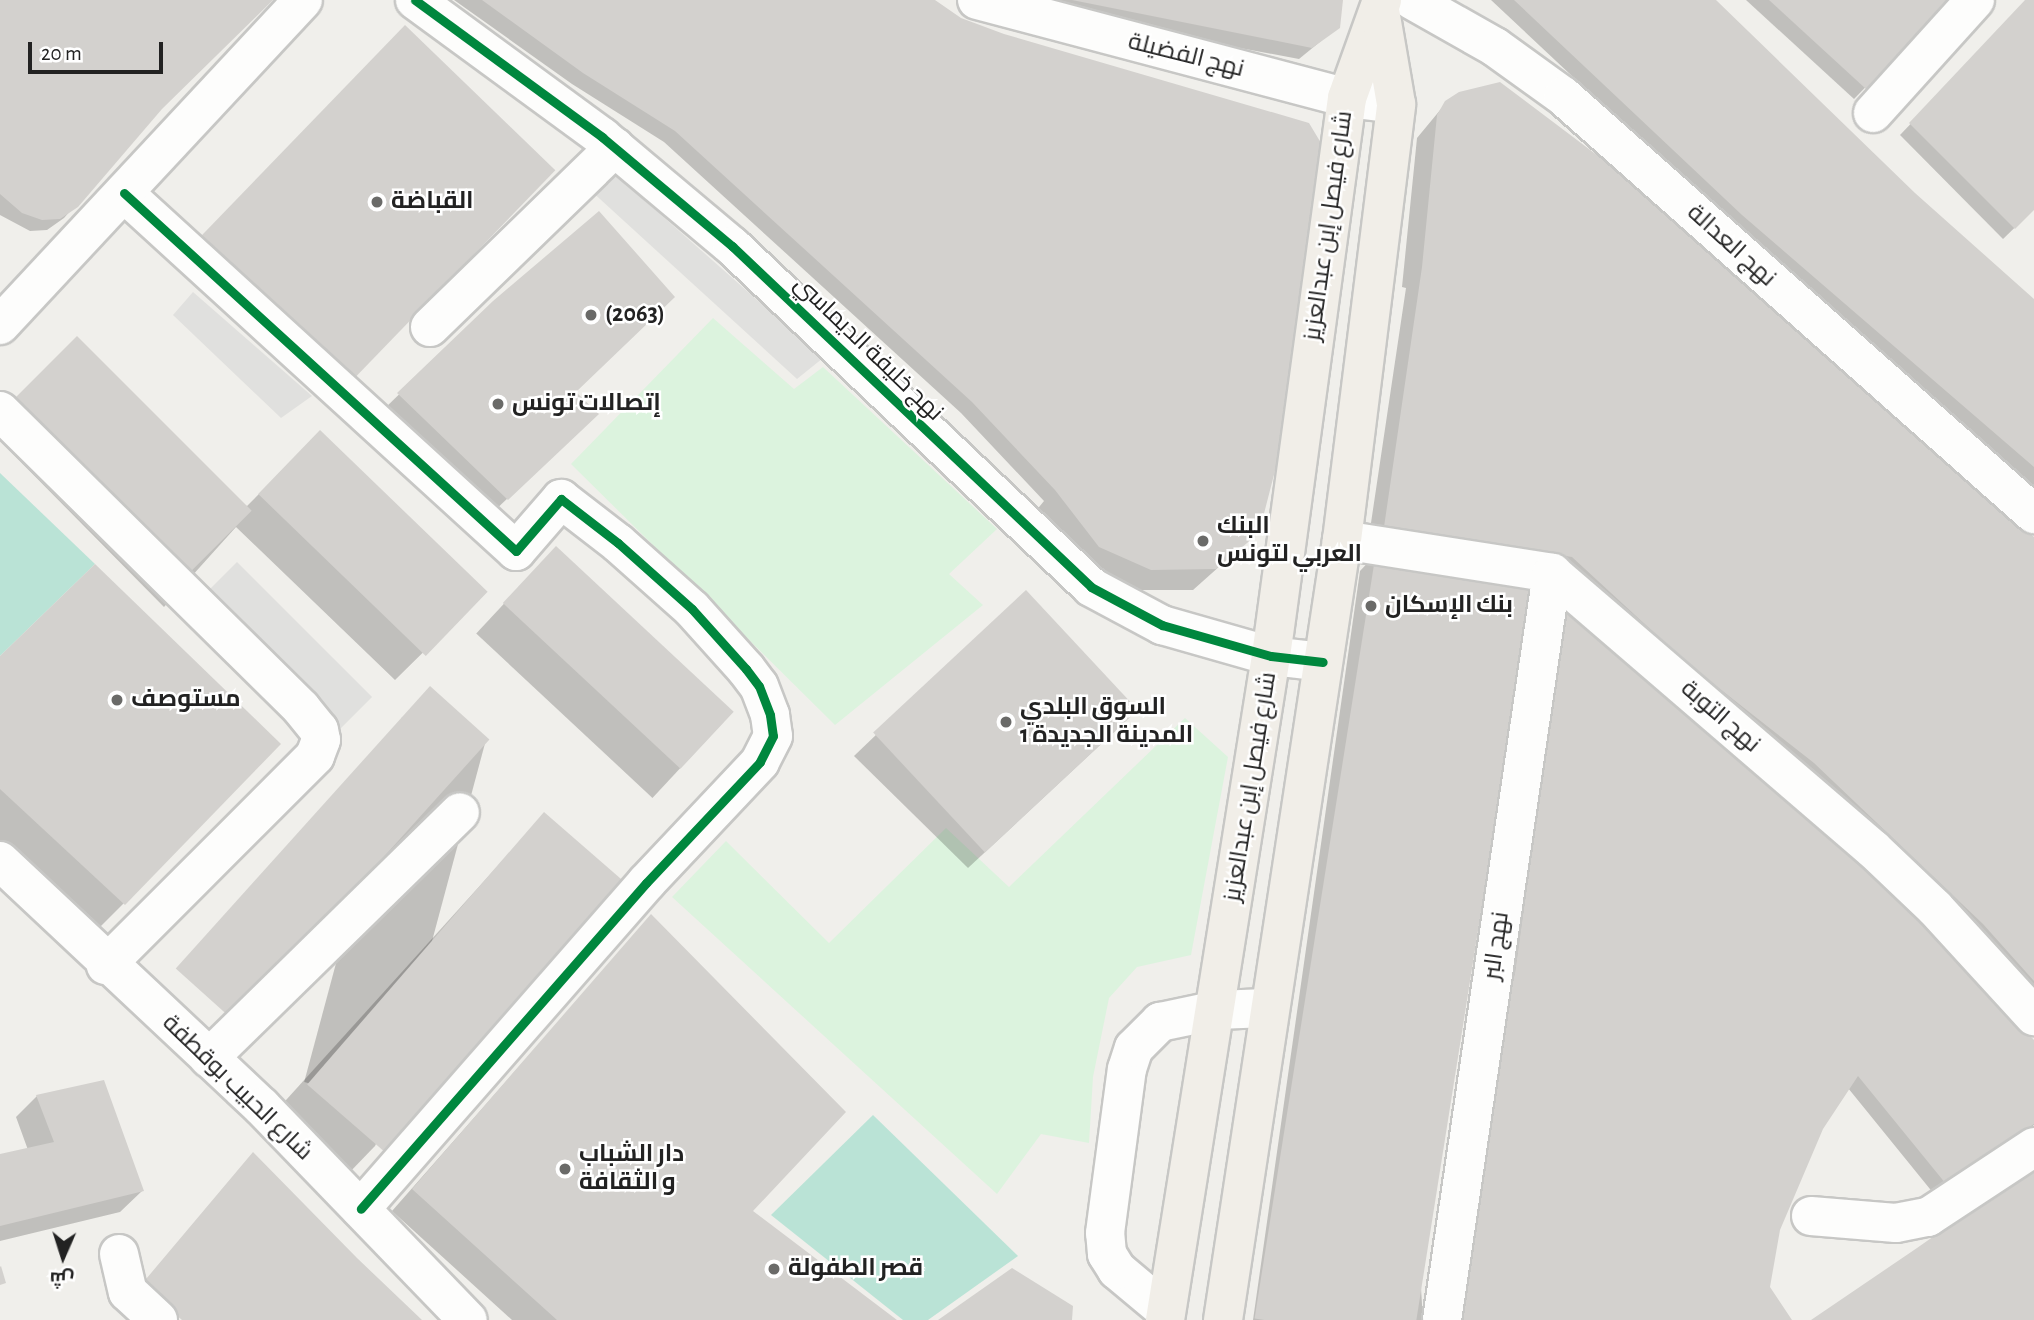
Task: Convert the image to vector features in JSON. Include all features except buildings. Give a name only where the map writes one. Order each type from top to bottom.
[{"type":"main road","name":"شارع فيصل إبن عبدالعزيز","points":[[1166,1316],[1217,1010],[1271,656],[1347,98],[1391,3]]},
{"type":"main road","name":"شارع فيصل إبن عبدالعزيز","points":[[1223,1320],[1267,1009],[1342,540],[1396,104],[1391,3]]},
{"type":"street","points":[[7,304],[124,193],[303,0]]},
{"type":"street","name":"نهج خليفة الديماسي","points":[[415,0],[615,148],[733,246],[1091,587],[1147,619],[1271,656],[1323,662]]},
{"type":"street","name":"نهج الفضيلة","points":[[977,0],[1347,98],[1396,104]]},
{"type":"street","points":[[1873,113],[1975,0]]},
{"type":"street","name":"نهج العدالة","points":[[1391,3],[1495,47],[1563,96],[2034,514]]},
{"type":"street","points":[[430,327],[615,148]]},
{"type":"street","points":[[124,193],[516,551],[561,499],[618,543],[692,609],[746,669],[759,686],[770,715],[773,736],[760,762],[646,883],[361,1209]]},
{"type":"street","points":[[0,411],[300,708],[319,730],[321,740],[315,756],[106,965]]},
{"type":"street","points":[[1342,540],[1552,573]]},
{"type":"street","name":"نهج التوبة","points":[[1552,573],[1873,849],[1935,908],[2034,1016]]},
{"type":"street","name":"نهج البر","points":[[1442,1320],[1552,573]]},
{"type":"street","points":[[209,1058],[460,812]]},
{"type":"street","name":"شارع الحبيب بوقطفة","points":[[0,861],[106,965],[209,1058],[468,1320]]},
{"type":"street","points":[[1166,1316],[1117,1270],[1107,1254],[1105,1233],[1126,1069],[1134,1048],[1160,1021],[1217,1010],[1267,1009]]},
{"type":"street","points":[[1811,1216],[1896,1223],[1928,1217],[2034,1147]]},
{"type":"street","points":[[119,1254],[128,1292],[158,1320]]},
{"type":"green space","points":[[713,318],[794,389],[823,367],[997,529],[949,574],[983,605],[835,725],[571,464]]},
{"type":"green space","points":[[0,473],[95,564],[0,656]]},
{"type":"green space","points":[[1185,718],[1228,757],[1191,955],[1137,967],[1109,998],[1093,1077],[1089,1143],[1041,1134],[997,1194],[672,897],[726,841],[829,943],[946,828],[1009,887]]},
{"type":"green space","points":[[873,1115],[1018,1256],[928,1320],[903,1320],[771,1215]]},
{"type":"shaded area","points":[[609,169],[823,358],[797,379],[589,189]]},
{"type":"shaded area","points":[[193,292],[312,396],[281,418],[173,315]]},
{"type":"shaded area","points":[[237,562],[372,697],[339,730],[204,595]]},
{"type":"cycle path","points":[[415,0],[602,137],[732,246],[1091,587],[1162,625],[1271,656],[1323,662]]},
{"type":"cycle path","points":[[124,193],[516,551],[561,499],[618,543],[692,609],[746,669],[759,686],[770,715],[773,736],[760,762],[646,883],[361,1209]]},
{"type":"place","name":"القباضة","points":[[377,202]]},
{"type":"place","name":"(2063)","points":[[591,315]]},
{"type":"place","name":"إتصالات تونس","points":[[498,404]]},
{"type":"place","name":"البنك العربي لتونس","points":[[1203,541]]},
{"type":"place","name":"بنك الإسكان","points":[[1371,606]]},
{"type":"place","name":"مستوصف","points":[[117,700]]},
{"type":"place","name":"السوق البلدي المدينة الجديدة 1","points":[[1006,722]]},
{"type":"place","name":"دار الشباب و الثقافة","points":[[565,1169]]},
{"type":"place","name":"قصر الطفولة","points":[[774,1269]]}]
